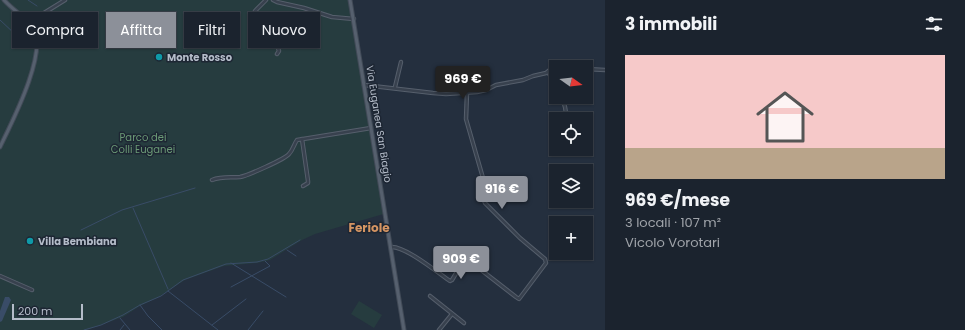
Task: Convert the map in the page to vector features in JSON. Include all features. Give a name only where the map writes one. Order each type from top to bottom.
[{"type":"main road","points":[[4,0],[16,12]]},
{"type":"main road","name":"Via Euganea San Biagio","points":[[350,0],[404,330]]},
{"type":"main road","points":[[0,147],[16,114],[31,72],[36,48]]},
{"type":"street","points":[[46,12],[65,0]]},
{"type":"street","points":[[266,0],[255,11],[278,48],[279,52],[277,54]]},
{"type":"street","points":[[273,0],[332,17],[354,19]]},
{"type":"street","points":[[395,88],[401,62]]},
{"type":"street","points":[[593,69],[605,70]]},
{"type":"street","points":[[364,84],[433,93],[467,93],[482,91],[502,84],[519,82],[548,72]]},
{"type":"street","points":[[391,247],[398,248],[414,256],[450,281],[464,260],[467,259],[516,297],[521,298],[545,265],[546,261],[485,203],[485,185],[466,119],[467,93]]},
{"type":"street","points":[[212,180],[217,178],[247,175],[282,159],[289,154],[297,140],[371,128]]},
{"type":"street","points":[[302,139],[308,181],[308,183],[303,186]]},
{"type":"street","points":[[0,276],[32,290]]},
{"type":"street","points":[[430,296],[464,323]]},
{"type":"street","points":[[439,330],[452,314]]},
{"type":"green space","name":"Parco dei Colli Euganei","points":[[0,0],[352,0],[387,213],[315,234],[302,240],[270,260],[257,263],[224,266],[185,280],[123,317],[87,330],[0,330]]},
{"type":"green space","points":[[359,301],[382,315],[374,328],[351,314]]},
{"type":"water","points":[[5,297],[9,297],[11,300],[2,321],[0,322],[0,311]]},
{"type":"waterway","points":[[28,0],[37,6]]},
{"type":"waterway","points":[[0,20],[12,31]]},
{"type":"waterway","points":[[81,230],[122,210],[195,188]]},
{"type":"waterway","points":[[133,208],[168,289]]},
{"type":"waterway","points":[[84,330],[101,325],[161,296],[183,280],[226,264],[257,262],[268,259],[300,240]]},
{"type":"waterway","points":[[287,250],[296,256]]},
{"type":"waterway","points":[[231,287],[270,266],[265,261]]},
{"type":"waterway","points":[[231,263],[286,297]]},
{"type":"waterway","points":[[168,291],[218,330]]},
{"type":"waterway","points":[[212,325],[246,299]]},
{"type":"waterway","points":[[140,305],[148,316],[162,330]]},
{"type":"waterway","points":[[248,330],[263,311]]},
{"type":"waterway","points":[[120,318],[130,330]]},
{"type":"waterway","points":[[120,330],[124,325]]},
{"type":"place","name":"Monte Rosso","points":[[159,57]]},
{"type":"place","name":"Villa Bembiana","points":[[30,241]]},
{"type":"district","name":"Feriole","points":[[369,227]]}]
